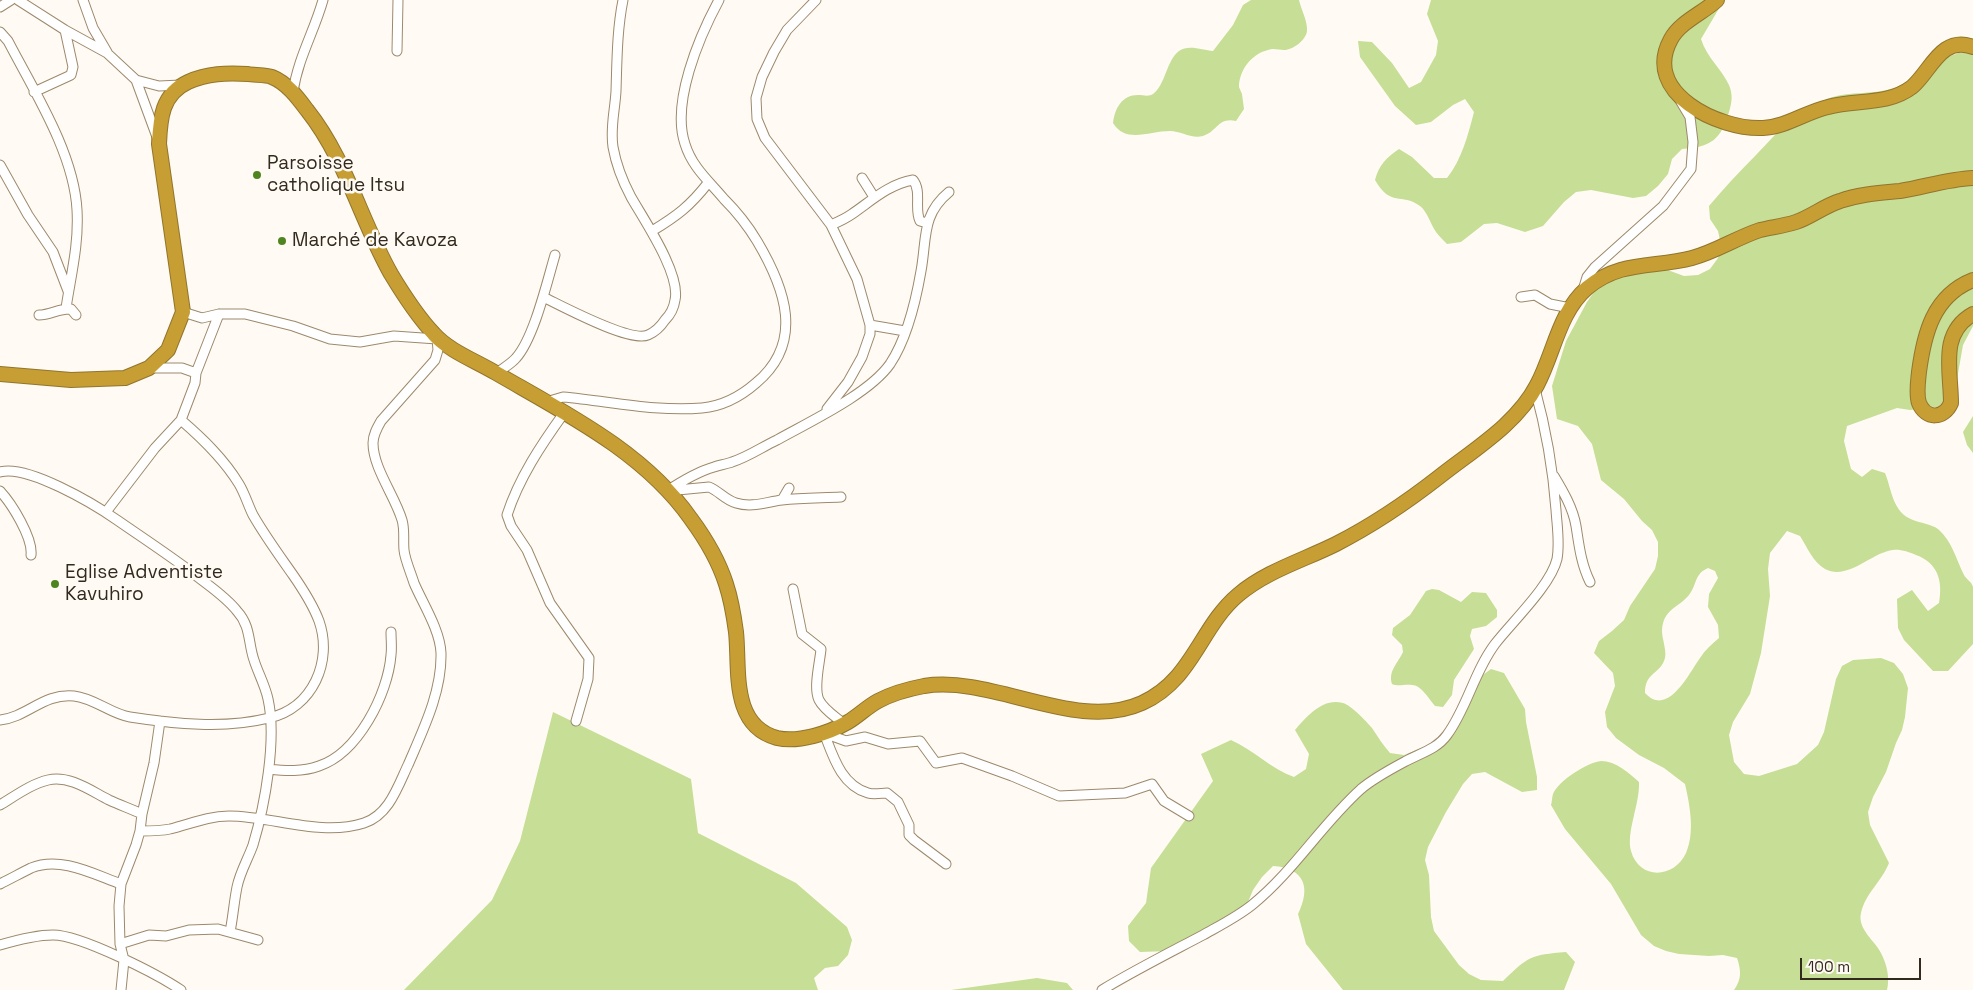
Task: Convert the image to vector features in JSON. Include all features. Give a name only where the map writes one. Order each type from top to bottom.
[{"type":"highway","points":[[1717,0],[1672,36],[1666,48],[1664,61],[1671,87],[1684,102],[1711,118],[1743,127],[1765,128],[1828,106],[1883,100],[1899,95],[1913,86],[1946,48],[1958,45],[1973,47]]},
{"type":"highway","points":[[0,374],[71,380],[125,378],[149,368],[168,350],[184,312],[159,144],[160,118],[167,98],[181,85],[216,73],[270,75],[293,92],[325,132],[390,272],[437,339],[564,413],[639,462],[690,516],[712,552],[726,584],[736,629],[742,703],[748,719],[759,729],[776,738],[795,739],[824,733],[844,724],[877,702],[898,691],[934,684],[982,689],[1079,710],[1107,712],[1136,706],[1160,693],[1186,667],[1220,614],[1236,597],[1257,581],[1340,542],[1413,498],[1508,423],[1535,389],[1570,308],[1583,290],[1606,274],[1636,265],[1687,260],[1761,230],[1799,221],[1847,198],[1973,178]]},
{"type":"highway","points":[[1973,280],[1948,296],[1931,317],[1926,333],[1918,388],[1919,402],[1924,410],[1930,414],[1939,416],[1947,411],[1951,403],[1950,342],[1955,330],[1973,314]]},
{"type":"street","points":[[0,7],[12,0]]},
{"type":"street","points":[[18,0],[65,30],[107,53],[136,80],[159,144]]},
{"type":"street","points":[[83,0],[92,28],[107,53]]},
{"type":"street","points":[[293,92],[296,72],[319,15],[323,0]]},
{"type":"street","points":[[397,51],[398,0]]},
{"type":"street","points":[[543,297],[608,328],[633,336],[647,336],[661,326],[670,315],[676,299],[674,280],[652,231],[631,196],[619,171],[613,147],[611,123],[616,92],[620,14],[623,0]]},
{"type":"street","points":[[545,402],[563,397],[668,410],[704,408],[723,404],[742,395],[760,380],[782,351],[785,337],[786,309],[780,285],[769,261],[755,238],[724,198],[708,183],[692,160],[685,144],[681,125],[681,108],[688,74],[719,0]]},
{"type":"street","points":[[816,0],[788,30],[774,52],[762,78],[756,98],[757,119],[765,138],[831,226],[857,279],[870,325],[870,334],[862,357],[848,382],[823,414]]},
{"type":"street","points":[[34,92],[71,75],[73,67],[65,30]]},
{"type":"street","points":[[0,32],[4,44],[34,92],[61,146],[72,178],[77,209],[77,247],[66,308]]},
{"type":"street","points":[[136,80],[159,86],[181,85]]},
{"type":"street","points":[[1583,290],[1587,277],[1595,267],[1663,206],[1691,169],[1693,142],[1690,117],[1671,87]]},
{"type":"street","points":[[0,165],[28,216],[53,252],[68,291]]},
{"type":"street","points":[[862,178],[874,197]]},
{"type":"street","points":[[831,226],[851,215],[874,197],[905,181],[913,180],[917,191],[918,217],[920,221],[927,223]]},
{"type":"street","points":[[652,231],[676,216],[693,202],[708,183]]},
{"type":"street","points":[[667,491],[690,477],[714,467],[733,462],[823,414],[875,381],[890,365],[900,346],[915,300],[922,270],[927,223],[934,207],[949,192]]},
{"type":"street","points":[[498,373],[516,358],[528,335],[543,297],[555,255]]},
{"type":"street","points":[[1521,297],[1535,295],[1550,304],[1570,308]]},
{"type":"street","points":[[39,315],[47,315],[66,308],[76,315]]},
{"type":"street","points":[[140,832],[169,829],[202,818],[228,816],[314,827],[342,827],[364,823],[377,817],[386,808],[395,794],[430,710],[438,683],[441,650],[404,551],[405,536],[402,520],[377,461],[373,443],[380,421],[435,360],[438,350],[437,339],[394,336],[360,342],[330,339],[292,326],[245,314],[219,314],[202,318],[184,312]]},
{"type":"street","points":[[106,512],[156,448],[181,420],[195,383],[196,373],[219,314]]},
{"type":"street","points":[[870,325],[905,330]]},
{"type":"street","points":[[149,368],[182,368],[196,373]]},
{"type":"street","points":[[1102,990],[1250,907],[1286,874],[1334,816],[1363,788],[1407,760],[1431,750],[1446,736],[1471,692],[1489,652],[1505,630],[1528,606],[1553,570],[1559,544],[1553,474],[1548,442],[1535,389]]},
{"type":"street","points":[[564,413],[541,445],[514,493],[507,515],[511,526],[528,550],[550,603],[589,658],[588,678],[576,721]]},
{"type":"street","points":[[0,720],[12,718],[26,712],[38,703],[51,698],[74,696],[94,702],[127,717],[160,721],[238,723],[271,718],[296,707],[311,690],[321,669],[325,647],[319,620],[299,584],[252,513],[240,485],[221,458],[202,437],[181,420]]},
{"type":"street","points":[[0,472],[5,470],[32,476],[74,492],[106,512],[214,589],[239,612],[249,632],[253,659],[263,680],[271,718],[270,769],[253,845],[241,871],[230,932]]},
{"type":"street","points":[[1553,474],[1566,495],[1576,524],[1582,558],[1590,582]]},
{"type":"street","points":[[667,491],[709,487],[716,490],[722,497],[736,503],[756,506],[782,500],[841,497]]},
{"type":"street","points":[[782,500],[789,488]]},
{"type":"street","points":[[0,491],[18,517],[32,546],[32,555]]},
{"type":"street","points":[[792,589],[802,634],[821,649],[816,691],[818,699],[844,724]]},
{"type":"street","points":[[270,769],[297,771],[319,766],[334,759],[345,749],[376,708],[385,683],[391,656],[391,632]]},
{"type":"street","points":[[121,990],[124,960],[120,944],[119,906],[121,884],[140,832],[142,814],[154,763],[160,721]]},
{"type":"street","points":[[824,733],[846,741],[865,737],[888,744],[920,741],[936,763],[962,758],[1012,776],[1058,796],[1125,793],[1152,784],[1164,801],[1189,816]]},
{"type":"street","points":[[824,733],[835,763],[847,781],[869,794],[888,793],[898,802],[909,825],[909,834],[914,840],[946,864]]},
{"type":"street","points":[[0,806],[27,789],[49,780],[67,780],[89,788],[110,800],[142,814]]},
{"type":"street","points":[[0,884],[33,868],[53,863],[74,866],[121,884]]},
{"type":"street","points":[[120,944],[149,935],[166,936],[189,930],[218,929],[258,940]]},
{"type":"street","points":[[0,945],[24,938],[55,935],[81,942],[124,960],[166,980],[181,990]]},
{"type":"green space","points":[[1251,0],[1299,0],[1307,31],[1302,41],[1288,50],[1272,49],[1262,52],[1247,64],[1241,75],[1239,87],[1244,109],[1236,121],[1225,121],[1208,134],[1199,137],[1170,131],[1131,135],[1118,129],[1113,123],[1120,103],[1128,97],[1153,94],[1161,84],[1171,61],[1179,51],[1191,48],[1213,51],[1233,25],[1243,5]]},
{"type":"green space","points":[[1431,0],[1724,0],[1701,39],[1707,52],[1729,85],[1732,95],[1726,121],[1719,135],[1708,144],[1682,149],[1672,159],[1668,174],[1646,196],[1633,198],[1591,190],[1576,192],[1564,202],[1543,226],[1525,232],[1497,223],[1484,224],[1461,242],[1447,244],[1436,232],[1425,211],[1420,206],[1407,200],[1391,197],[1381,189],[1375,180],[1384,162],[1399,149],[1412,157],[1434,178],[1447,178],[1461,155],[1474,112],[1465,99],[1453,105],[1431,122],[1416,125],[1395,106],[1360,57],[1358,41],[1372,42],[1392,63],[1409,88],[1421,82],[1436,55],[1438,41],[1427,14]]},
{"type":"green space","points":[[1967,51],[1973,53],[1973,326],[1963,345],[1956,385],[1949,398],[1937,407],[1910,410],[1897,408],[1847,426],[1844,441],[1851,469],[1862,477],[1872,469],[1885,473],[1894,500],[1901,512],[1913,520],[1935,527],[1947,539],[1964,575],[1973,587],[1973,644],[1948,671],[1933,671],[1904,640],[1898,628],[1897,599],[1912,590],[1928,611],[1939,603],[1940,587],[1937,574],[1934,568],[1923,558],[1905,551],[1893,550],[1851,569],[1834,572],[1825,569],[1817,562],[1800,536],[1787,531],[1770,553],[1768,569],[1770,596],[1761,653],[1750,694],[1733,722],[1729,735],[1734,762],[1744,774],[1759,776],[1797,764],[1818,745],[1824,732],[1836,679],[1842,666],[1853,660],[1881,658],[1894,663],[1903,674],[1908,688],[1902,730],[1868,812],[1870,825],[1889,863],[1866,900],[1861,913],[1864,930],[1879,949],[1883,958],[1887,971],[1888,985],[1887,990],[1734,990],[1740,974],[1737,958],[1723,955],[1679,954],[1666,951],[1654,946],[1641,935],[1611,884],[1565,829],[1551,805],[1556,789],[1574,773],[1595,762],[1612,763],[1622,768],[1639,782],[1630,843],[1635,860],[1641,867],[1657,873],[1673,868],[1681,862],[1689,845],[1691,819],[1685,784],[1664,768],[1639,755],[1616,738],[1607,727],[1605,712],[1615,686],[1613,673],[1594,653],[1599,641],[1624,620],[1630,606],[1655,569],[1658,556],[1658,542],[1652,530],[1624,499],[1601,480],[1592,444],[1578,426],[1557,419],[1552,386],[1566,341],[1587,302],[1607,273],[1646,262],[1684,276],[1698,275],[1710,269],[1718,258],[1721,245],[1718,231],[1710,219],[1709,206],[1788,122],[1806,109],[1836,96],[1881,91],[1899,86],[1945,58]],"holes":[[[1708,568],[1715,571],[1718,578],[1709,594],[1708,607],[1718,625],[1719,638],[1704,652],[1684,682],[1670,697],[1662,700],[1654,699],[1645,693],[1649,678],[1661,666],[1665,658],[1662,631],[1665,618],[1671,610],[1689,595],[1703,570]]]},
{"type":"green space","points":[[1973,416],[1973,453],[1967,445],[1963,432]]},
{"type":"green space","points":[[1432,589],[1439,590],[1461,602],[1472,592],[1486,593],[1497,610],[1497,617],[1486,626],[1472,629],[1470,636],[1474,649],[1454,680],[1452,695],[1443,707],[1435,706],[1419,687],[1395,685],[1392,684],[1391,679],[1392,671],[1403,652],[1402,645],[1392,635],[1393,628],[1410,615],[1426,591]]},
{"type":"green space","points":[[1491,669],[1504,673],[1525,709],[1537,777],[1537,790],[1522,792],[1485,772],[1472,774],[1463,784],[1428,847],[1425,860],[1429,875],[1431,917],[1434,931],[1459,965],[1469,974],[1481,980],[1503,981],[1531,958],[1545,954],[1566,952],[1575,962],[1564,990],[1343,990],[1306,944],[1298,914],[1304,896],[1302,881],[1292,871],[1273,866],[1253,890],[1246,907],[1170,951],[1140,952],[1129,941],[1128,926],[1146,903],[1151,868],[1213,781],[1201,754],[1231,740],[1294,777],[1306,769],[1309,754],[1295,730],[1316,709],[1322,705],[1336,702],[1346,704],[1359,714],[1390,753],[1404,755],[1431,744],[1462,714],[1480,677]]},
{"type":"green space","points":[[553,712],[691,779],[698,833],[796,883],[847,927],[852,940],[848,955],[838,966],[825,968],[814,978],[818,990],[404,990],[492,900],[520,841]]},
{"type":"green space","points":[[1037,978],[1067,983],[1073,990],[951,990]]},
{"type":"place","name":"Parsoisse catholique Itsu","points":[[257,175]]},
{"type":"place","name":"Marché de Kavoza","points":[[282,241]]},
{"type":"place","name":"Eglise Adventiste Kavuhiro","points":[[55,584]]}]
